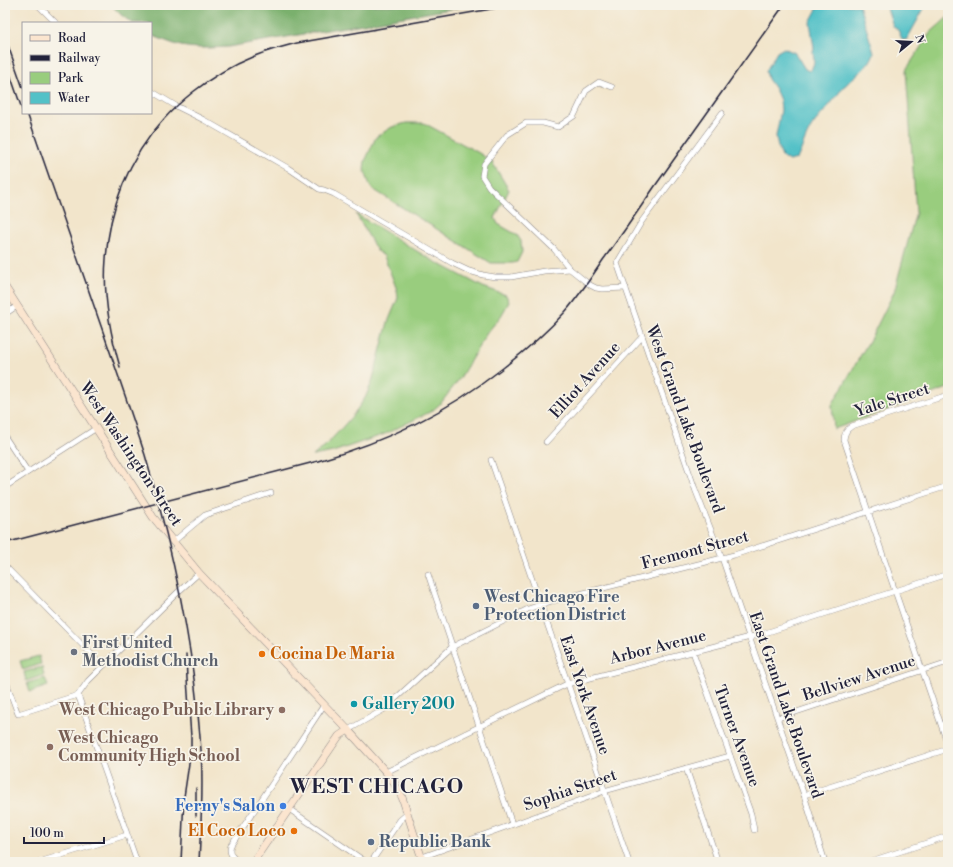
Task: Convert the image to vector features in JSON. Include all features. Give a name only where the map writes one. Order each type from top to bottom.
[{"type":"main road","name":"West Washington Street","points":[[5,287],[153,517],[199,573],[386,772],[399,790],[422,859]]},
{"type":"main road","points":[[253,862],[339,736],[348,730]]},
{"type":"street","points":[[38,5],[55,22]]},
{"type":"street","points":[[612,87],[599,82],[586,91],[574,116],[558,127],[543,123],[526,123],[507,135],[484,164],[482,176],[489,188],[554,249],[570,269],[596,288],[626,288]]},
{"type":"street","points":[[152,92],[288,168],[319,189],[334,194],[452,263],[469,271],[495,277],[511,277],[544,271],[570,269]]},
{"type":"street","name":"West Grand Lake Boulevard","points":[[722,112],[642,221],[617,263],[695,489],[722,558]]},
{"type":"street","points":[[5,314],[17,306]]},
{"type":"street","name":"Elliot Avenue","points":[[546,442],[642,337]]},
{"type":"street","name":"Yale Street","points":[[868,511],[844,440],[846,432],[849,428],[856,425],[948,396]]},
{"type":"street","points":[[5,486],[95,429]]},
{"type":"street","points":[[5,437],[28,472]]},
{"type":"street","name":"East York Avenue","points":[[491,460],[629,862]]},
{"type":"street","name":"Fremont Street","points":[[348,730],[383,710],[452,647],[528,609],[552,601],[734,555],[948,486]]},
{"type":"street","points":[[173,542],[205,515],[271,493]]},
{"type":"street","points":[[868,511],[948,745]]},
{"type":"street","name":"East Grand Lake Boulevard","points":[[722,558],[778,718],[825,862]]},
{"type":"street","points":[[5,566],[103,666]]},
{"type":"street","points":[[5,679],[18,714],[78,695],[87,682],[176,593],[199,573]]},
{"type":"street","points":[[428,574],[512,824]]},
{"type":"street","name":"Arbor Avenue","points":[[386,772],[567,684],[749,637],[948,574]]},
{"type":"street","name":"Turner Avenue","points":[[693,652],[751,814],[754,830]]},
{"type":"street","name":"Bellview Avenue","points":[[778,718],[948,662]]},
{"type":"street","points":[[78,695],[137,862]]},
{"type":"street","points":[[239,862],[232,857],[230,853],[229,849],[231,845],[324,705]]},
{"type":"street","points":[[804,795],[948,749]]},
{"type":"street","name":"Sophia Street","points":[[422,859],[512,824],[592,796],[604,790],[730,756]]},
{"type":"street","points":[[686,768],[718,862]]},
{"type":"street","points":[[288,809],[366,862]]},
{"type":"street","points":[[371,862],[400,820],[407,814]]},
{"type":"street","points":[[39,862],[128,835]]},
{"type":"street","points":[[868,862],[948,836]]},
{"type":"green space","points":[[111,5],[474,5],[228,47],[204,48],[181,46],[152,35],[152,22],[131,22]]},
{"type":"green space","points":[[948,17],[948,388],[834,429],[832,405],[873,334],[894,292],[916,212],[906,70],[930,33]]},
{"type":"green space","points":[[406,123],[424,123],[479,153],[492,162],[509,190],[495,218],[498,224],[517,235],[521,241],[522,252],[517,262],[491,263],[371,188],[364,169],[365,161],[376,137],[392,127]]},
{"type":"green space","points":[[356,214],[430,259],[483,287],[506,295],[509,302],[501,316],[487,333],[460,378],[441,403],[432,411],[385,434],[333,452],[313,456],[340,430],[365,398],[372,382],[388,322],[398,298],[397,290],[384,256],[377,251]]},
{"type":"green space","points":[[39,656],[41,664],[23,670],[20,661]]},
{"type":"green space","points":[[42,667],[44,675],[26,681],[24,672]]},
{"type":"green space","points":[[45,678],[48,686],[30,692],[27,683]]},
{"type":"water","points":[[819,5],[859,5],[874,53],[868,64],[843,87],[812,126],[797,159],[789,161],[782,157],[778,147],[776,136],[781,110],[780,100],[768,79],[766,71],[777,52],[784,48],[795,53],[805,69],[809,71],[811,70],[814,63],[814,48],[810,22]]},
{"type":"water","points":[[886,5],[926,5],[907,39],[905,40],[902,39],[898,30],[893,26]]},
{"type":"railway","points":[[120,367],[110,327],[106,300],[105,273],[111,221],[116,202],[131,167],[152,134],[178,105],[189,95],[221,73],[243,61],[273,49],[297,43],[514,5]]},
{"type":"railway","points":[[5,543],[318,461],[343,453],[392,435],[415,424],[460,399],[482,384],[535,342],[558,320],[575,300],[784,5]]},
{"type":"railway","points":[[5,37],[22,85]]},
{"type":"railway","points":[[5,50],[10,64]]},
{"type":"railway","points":[[5,60],[22,109]]},
{"type":"railway","points":[[27,114],[145,455],[164,525],[187,630],[197,701],[202,784],[199,862]]},
{"type":"railway","points":[[181,862],[184,797],[191,750],[186,655]]},
{"type":"railway","points":[[196,788],[196,816]]},
{"type":"place","name":"West Chicago Fire Protection District","points":[[476,606]]},
{"type":"place","name":"First United Methodist Church","points":[[74,652]]},
{"type":"place","name":"Cocina De Maria","points":[[262,654]]},
{"type":"place","name":"Gallery 200","points":[[354,704]]},
{"type":"place","name":"West Chicago Public Library","points":[[282,710]]},
{"type":"place","name":"West Chicago Community High School","points":[[50,747]]},
{"type":"place","name":"Ferny's Salon","points":[[283,806]]},
{"type":"place","name":"El Coco Loco","points":[[294,831]]},
{"type":"place","name":"Republic Bank","points":[[371,842]]},
{"type":"district","name":"WEST CHICAGO","points":[[377,787]]}]
